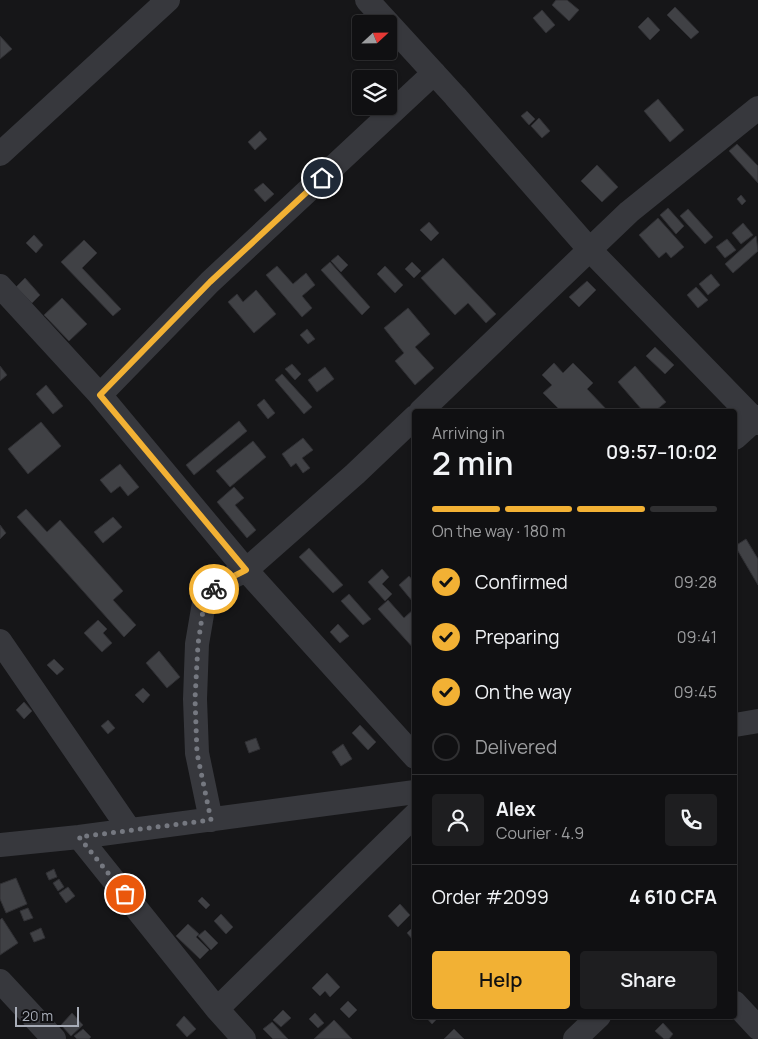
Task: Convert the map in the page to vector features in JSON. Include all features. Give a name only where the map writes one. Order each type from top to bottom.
[{"type":"street","points":[[0,154],[168,0]]},
{"type":"street","points":[[368,0],[590,250],[757,420],[737,436]]},
{"type":"street","points":[[100,395],[210,282],[434,73]]},
{"type":"street","points":[[423,409],[628,212],[758,108]]},
{"type":"street","points":[[0,286],[100,395],[246,570],[412,754]]},
{"type":"street","points":[[211,820],[197,753],[195,699],[198,644],[205,597],[220,583],[246,570],[355,474],[412,420]]},
{"type":"street","points":[[0,641],[129,829]]},
{"type":"street","points":[[737,725],[758,721]]},
{"type":"street","points":[[0,845],[79,837],[412,792]]},
{"type":"street","points":[[217,1009],[412,818]]},
{"type":"street","points":[[79,837],[217,1009],[244,1039]]},
{"type":"street","points":[[0,981],[54,1039]]},
{"type":"street","points":[[737,1005],[758,1028]]},
{"type":"street","points":[[575,1039],[596,1019]]},
{"type":"building","points":[[556,0],[567,0],[579,10],[569,21],[552,5]]},
{"type":"building","points":[[675,7],[699,32],[691,39],[667,15]]},
{"type":"building","points":[[542,10],[555,25],[546,33],[533,18]]},
{"type":"building","points":[[648,17],[660,30],[650,40],[638,27]]},
{"type":"building","points":[[0,36],[12,49],[0,59]]},
{"type":"building","points":[[658,99],[684,130],[670,142],[644,111]]},
{"type":"building","points":[[527,111],[535,119],[529,125],[521,116]]},
{"type":"building","points":[[539,118],[550,131],[542,138],[531,126]]},
{"type":"building","points":[[260,131],[267,139],[255,150],[248,142]]},
{"type":"building","points":[[737,144],[758,166],[758,183],[729,151]]},
{"type":"building","points":[[597,165],[618,187],[602,202],[581,181]]},
{"type":"building","points":[[263,183],[274,194],[265,202],[254,190]]},
{"type":"building","points":[[741,195],[746,201],[742,205],[737,199]]},
{"type":"building","points":[[668,208],[684,226],[676,234],[660,215]]},
{"type":"building","points":[[688,209],[713,237],[705,244],[680,216]]},
{"type":"building","points":[[658,218],[684,247],[671,258],[666,252],[659,258],[639,235]]},
{"type":"building","points":[[429,222],[439,233],[431,241],[420,230]]},
{"type":"building","points":[[743,223],[753,235],[741,244],[732,233]]},
{"type":"building","points":[[34,235],[43,245],[36,253],[26,243]]},
{"type":"building","points":[[756,236],[758,251],[733,273],[725,264]]},
{"type":"building","points":[[727,239],[736,250],[725,258],[716,247]]},
{"type":"building","points":[[84,240],[97,253],[82,268],[121,309],[113,316],[61,262]]},
{"type":"building","points":[[338,255],[348,265],[341,272],[331,261]]},
{"type":"building","points":[[443,258],[496,314],[486,323],[468,303],[455,315],[421,278]]},
{"type":"building","points":[[330,262],[370,307],[362,315],[321,270]]},
{"type":"building","points":[[412,262],[421,271],[414,278],[405,269]]},
{"type":"building","points":[[277,266],[293,284],[306,273],[315,285],[302,296],[312,308],[302,317],[266,275]]},
{"type":"building","points":[[385,266],[403,285],[395,293],[377,274]]},
{"type":"building","points":[[711,274],[720,285],[708,295],[699,284]]},
{"type":"building","points":[[25,278],[40,295],[32,303],[16,287]]},
{"type":"building","points":[[587,281],[596,290],[579,307],[569,297]]},
{"type":"building","points":[[696,287],[708,300],[698,308],[687,295]]},
{"type":"building","points":[[256,290],[276,314],[254,333],[228,302],[237,294],[243,302]]},
{"type":"building","points":[[62,298],[87,324],[69,341],[44,315]]},
{"type":"building","points":[[408,308],[430,334],[415,347],[434,368],[415,385],[395,361],[404,353],[384,328]]},
{"type":"building","points":[[307,329],[315,339],[308,344],[300,335]]},
{"type":"building","points":[[655,347],[674,365],[665,374],[646,356]]},
{"type":"building","points":[[554,363],[563,373],[573,363],[593,383],[587,389],[606,409],[559,409],[543,393],[552,385],[542,375]]},
{"type":"building","points":[[292,364],[301,374],[295,380],[285,369]]},
{"type":"building","points":[[0,366],[7,375],[0,381]]},
{"type":"building","points":[[635,366],[666,402],[657,409],[641,409],[618,382]]},
{"type":"building","points":[[325,367],[334,379],[317,392],[308,380]]},
{"type":"building","points":[[282,374],[312,407],[304,414],[275,380]]},
{"type":"building","points":[[46,385],[63,406],[53,414],[36,394]]},
{"type":"building","points":[[264,399],[275,413],[268,419],[257,405]]},
{"type":"building","points":[[239,421],[247,431],[194,475],[186,465]]},
{"type":"building","points":[[41,422],[61,446],[28,474],[8,449]]},
{"type":"building","points":[[303,438],[313,450],[302,458],[310,468],[303,473],[296,463],[291,467],[282,454]]},
{"type":"building","points":[[253,441],[266,457],[230,487],[216,471]]},
{"type":"building","points":[[120,464],[139,487],[128,496],[120,486],[111,493],[100,480]]},
{"type":"building","points":[[234,487],[244,498],[235,505],[256,530],[247,538],[217,502]]},
{"type":"building","points":[[26,509],[47,532],[60,520],[123,591],[113,600],[136,625],[124,637],[17,517]]},
{"type":"building","points":[[113,517],[122,527],[103,543],[94,532]]},
{"type":"building","points":[[0,525],[6,533],[0,539]]},
{"type":"building","points":[[746,539],[758,559],[758,585],[737,549],[737,545]]},
{"type":"building","points":[[309,548],[343,585],[333,593],[299,557]]},
{"type":"building","points":[[382,569],[389,577],[382,584],[392,594],[385,601],[368,582]]},
{"type":"building","points":[[409,576],[412,580],[412,601],[399,585]]},
{"type":"building","points":[[349,594],[371,619],[363,625],[341,601]]},
{"type":"building","points":[[388,600],[404,618],[412,611],[412,647],[378,609]]},
{"type":"building","points":[[98,620],[107,629],[103,633],[112,643],[102,652],[84,633]]},
{"type":"building","points":[[338,624],[349,636],[340,643],[330,632]]},
{"type":"building","points":[[159,651],[180,677],[167,688],[146,663]]},
{"type":"building","points":[[54,659],[64,669],[57,675],[47,665]]},
{"type":"building","points":[[143,688],[150,695],[143,703],[135,695]]},
{"type":"building","points":[[24,702],[32,711],[24,719],[16,710]]},
{"type":"building","points":[[108,720],[115,728],[108,734],[101,726]]},
{"type":"building","points":[[360,725],[376,742],[368,750],[352,733]]},
{"type":"building","points":[[256,738],[260,749],[249,753],[245,742]]},
{"type":"building","points":[[343,744],[352,759],[341,766],[332,752]]},
{"type":"building","points":[[54,869],[57,877],[49,880],[46,873]]},
{"type":"building","points":[[16,878],[27,904],[6,913],[0,899],[0,884]]},
{"type":"building","points":[[59,879],[64,887],[58,891],[53,883]]},
{"type":"building","points":[[68,887],[75,896],[66,903],[59,893]]},
{"type":"building","points":[[202,897],[210,905],[206,909],[198,901]]},
{"type":"building","points":[[400,904],[410,915],[398,927],[388,916]]},
{"type":"building","points":[[28,908],[33,918],[24,921],[20,911]]},
{"type":"building","points":[[221,914],[233,927],[226,934],[214,921]]},
{"type":"building","points":[[2,918],[18,943],[0,955],[0,920]]},
{"type":"building","points":[[188,924],[199,934],[196,937],[209,950],[200,959],[176,936]]},
{"type":"building","points":[[41,928],[45,938],[34,942],[30,933]]},
{"type":"building","points":[[412,928],[412,939],[407,933]]},
{"type":"building","points":[[205,930],[218,943],[211,950],[198,936]]},
{"type":"building","points":[[327,973],[340,987],[330,997],[325,991],[320,996],[312,988]]},
{"type":"building","points":[[348,1001],[357,1010],[349,1018],[340,1009]]},
{"type":"building","points":[[283,1010],[291,1018],[281,1027],[273,1020]]},
{"type":"building","points":[[72,1013],[83,1025],[71,1036],[61,1025]]},
{"type":"building","points":[[315,1013],[324,1023],[318,1028],[309,1019]]},
{"type":"building","points":[[184,1016],[196,1029],[187,1037],[176,1025]]},
{"type":"building","points":[[428,1019],[437,1019],[432,1024]]},
{"type":"building","points":[[334,1020],[352,1039],[314,1039]]},
{"type":"building","points":[[272,1022],[288,1039],[273,1039],[263,1029]]},
{"type":"building","points":[[663,1023],[673,1034],[669,1039],[664,1039],[655,1031]]},
{"type":"building","points":[[83,1029],[91,1037],[89,1039],[77,1039],[74,1036]]},
{"type":"building","points":[[454,1029],[464,1039],[444,1039]]},
{"type":"way so far","points":[[125,894],[79,837],[129,829],[211,820],[197,753],[195,699],[198,644],[205,597],[214,589]]},
{"type":"route","points":[[214,589],[220,583],[246,570],[100,395],[210,282],[322,178]]}]
